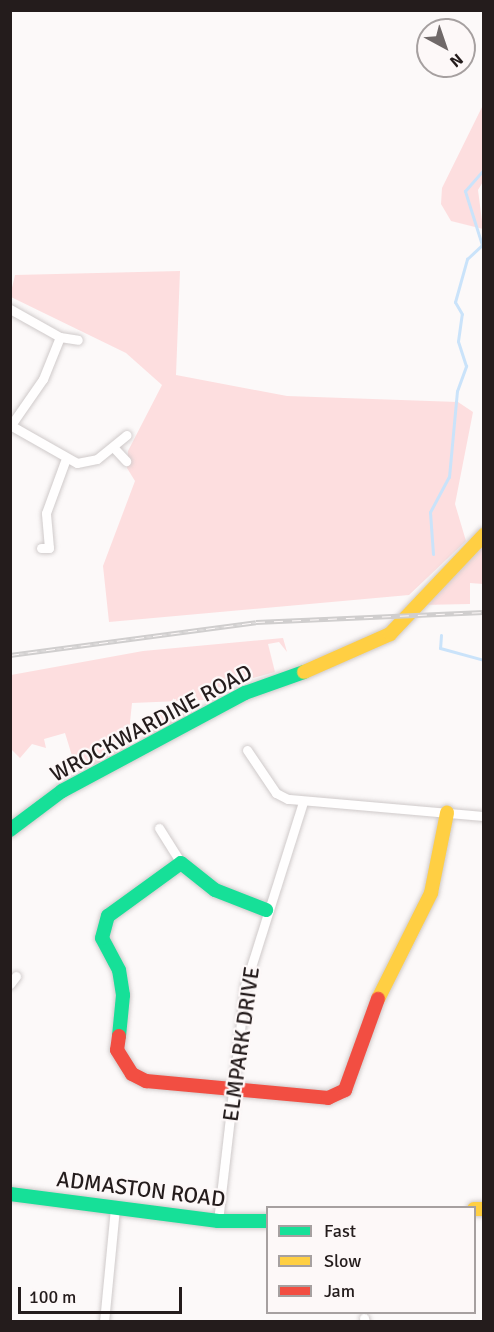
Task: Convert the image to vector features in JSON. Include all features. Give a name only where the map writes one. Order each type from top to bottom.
[{"type":"street","points":[[10,309],[60,337],[78,340]]},
{"type":"street","points":[[60,337],[43,379],[11,425],[65,460],[97,459],[114,448],[127,435]]},
{"type":"street","points":[[114,448],[126,461]]},
{"type":"street","points":[[41,548],[50,548],[46,513],[65,460]]},
{"type":"street","name":"WROCKWARDINE ROAD","points":[[10,830],[62,791],[196,724],[245,693],[341,659],[390,634],[483,535]]},
{"type":"street","points":[[247,750],[276,793],[303,802],[483,816]]},
{"type":"street","name":"ELMPARK DRIVE","points":[[218,1221],[235,1089],[245,986],[266,910],[303,802]]},
{"type":"street","points":[[181,863],[108,916],[103,927],[102,938],[122,983],[117,1050],[120,1063],[146,1081],[328,1098],[351,1082],[390,968],[431,893],[447,813]]},
{"type":"street","points":[[159,828],[181,863],[215,890],[266,910]]},
{"type":"street","name":"ADMASTON ROAD","points":[[10,1194],[218,1221],[266,1221]]},
{"type":"street","points":[[104,1322],[115,1208]]},
{"type":"shaded area","points":[[483,42],[484,180],[478,190],[483,229],[451,221],[441,204],[442,188],[483,105]]},
{"type":"shaded area","points":[[180,271],[176,375],[287,396],[458,402],[473,412],[455,504],[466,541],[409,595],[109,622],[103,566],[135,481],[127,468],[128,451],[162,385],[126,353],[11,297],[11,292],[15,275]]},
{"type":"shaded area","points":[[483,543],[483,584],[470,583],[470,604],[421,605]]},
{"type":"shaded area","points":[[283,638],[287,652],[279,642],[268,644],[275,672],[213,689],[204,700],[132,703],[127,751],[77,772],[65,733],[44,739],[46,748],[32,744],[20,758],[11,749],[11,675],[143,651]]},
{"type":"shaded area","points":[[200,712],[199,717],[141,744],[153,715]]},
{"type":"waterway","points":[[433,554],[430,512],[449,477],[457,391],[466,366],[458,341],[462,314],[455,302],[467,259],[482,245],[465,191],[484,169]]},
{"type":"waterway","points":[[441,635],[440,648],[484,660]]},
{"type":"railway","points":[[10,655],[256,622],[484,612]]},
{"type":"traffic: fast","points":[[10,830],[62,791],[245,693],[304,672]]},
{"type":"traffic: fast","points":[[119,1036],[123,995],[119,970],[102,938],[108,916],[181,863],[215,890],[266,910]]},
{"type":"traffic: fast","points":[[10,1194],[218,1221],[266,1221]]},
{"type":"traffic: slow","points":[[304,672],[390,634],[484,535]]},
{"type":"traffic: slow","points":[[378,999],[431,893],[447,813]]},
{"type":"traffic: slow","points":[[476,1209],[484,1209]]},
{"type":"traffic: jam","points":[[119,1036],[117,1050],[132,1074],[146,1081],[328,1098],[345,1090],[378,999]]}]
